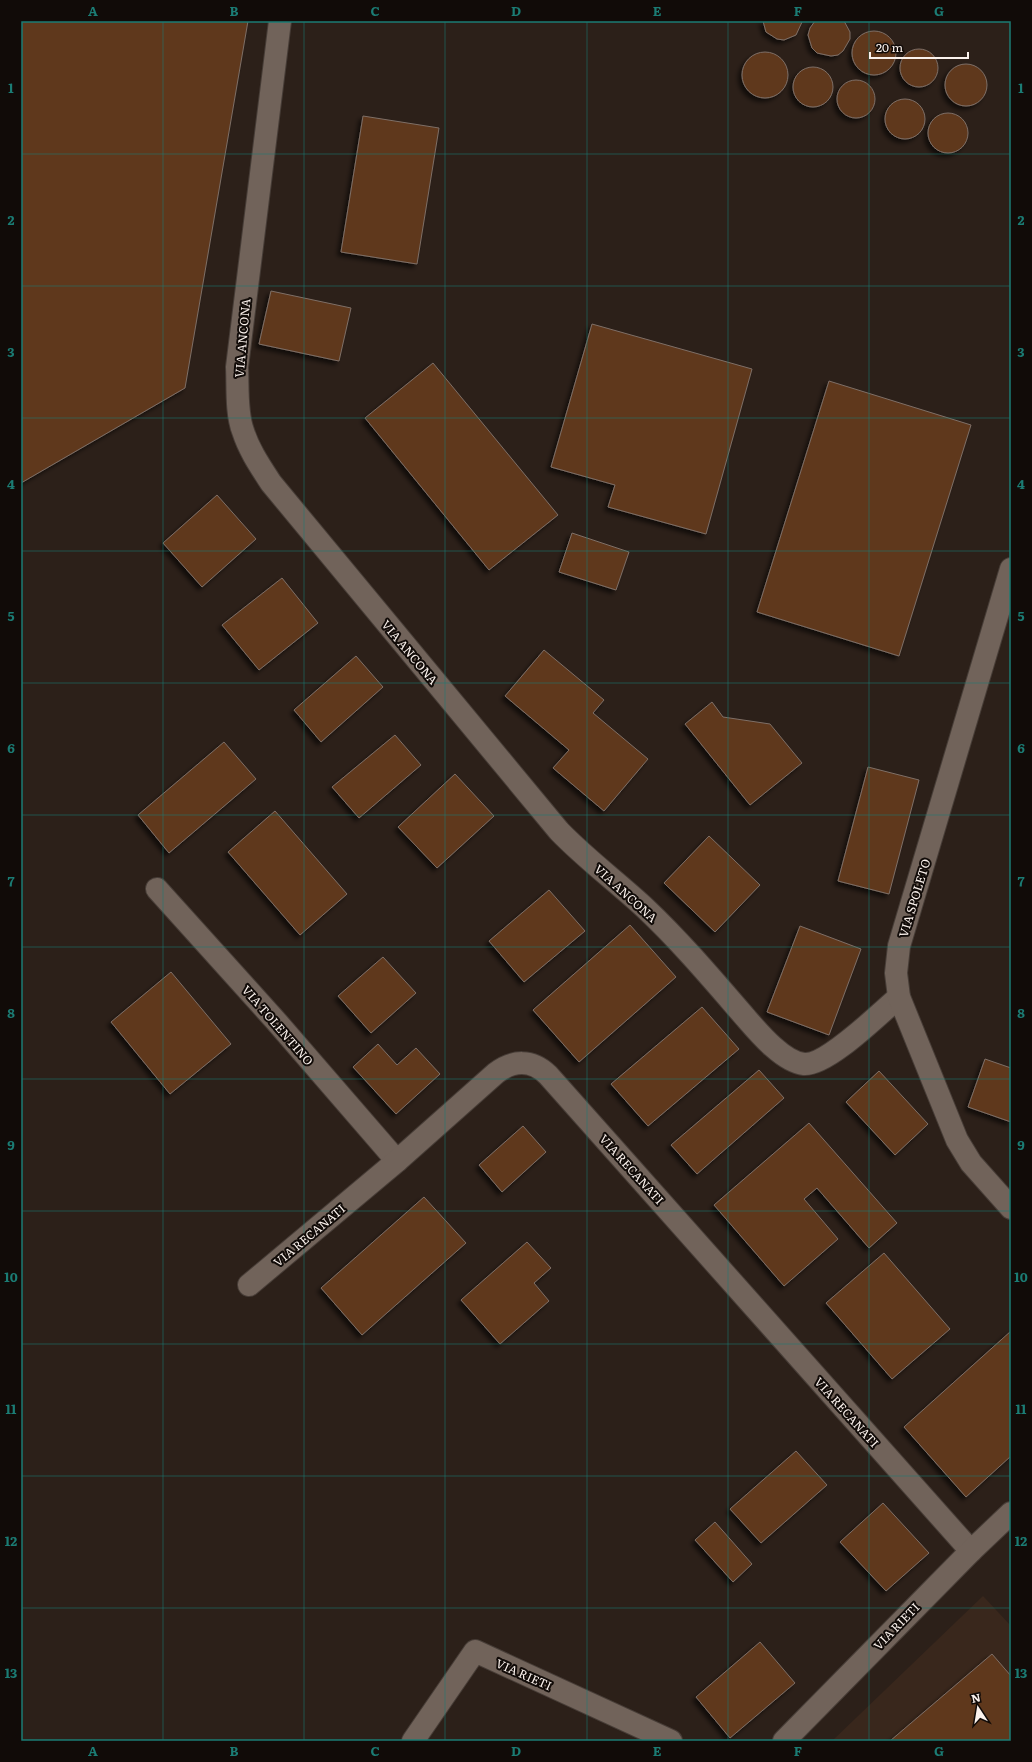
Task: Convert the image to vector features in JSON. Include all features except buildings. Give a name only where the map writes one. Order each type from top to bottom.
[{"type":"street","name":"VIA ANCONA","points":[[280,21],[237,366],[238,398],[242,430],[253,454],[271,483],[559,831],[587,858],[646,909],[680,944],[748,1021],[783,1054],[804,1064],[825,1058],[836,1051],[899,997]]},
{"type":"street","name":"VIA SPOLETO","points":[[1011,569],[899,946],[896,973],[899,997],[957,1140],[970,1163],[1011,1208]]},
{"type":"street","name":"VIA TOLENTINO","points":[[157,889],[275,1020],[397,1161]]},
{"type":"street","name":"VIA RECANATI","points":[[249,1284],[397,1161],[503,1068],[512,1064],[533,1064],[542,1069],[970,1551]]},
{"type":"street","name":"VIA RIETI","points":[[784,1741],[970,1551],[1011,1513]]},
{"type":"street","name":"VIA RIETI","points":[[413,1741],[475,1652],[672,1741]]},
{"type":"shaded area","points":[[983,1596],[1011,1626],[1011,1741],[832,1741]]}]
